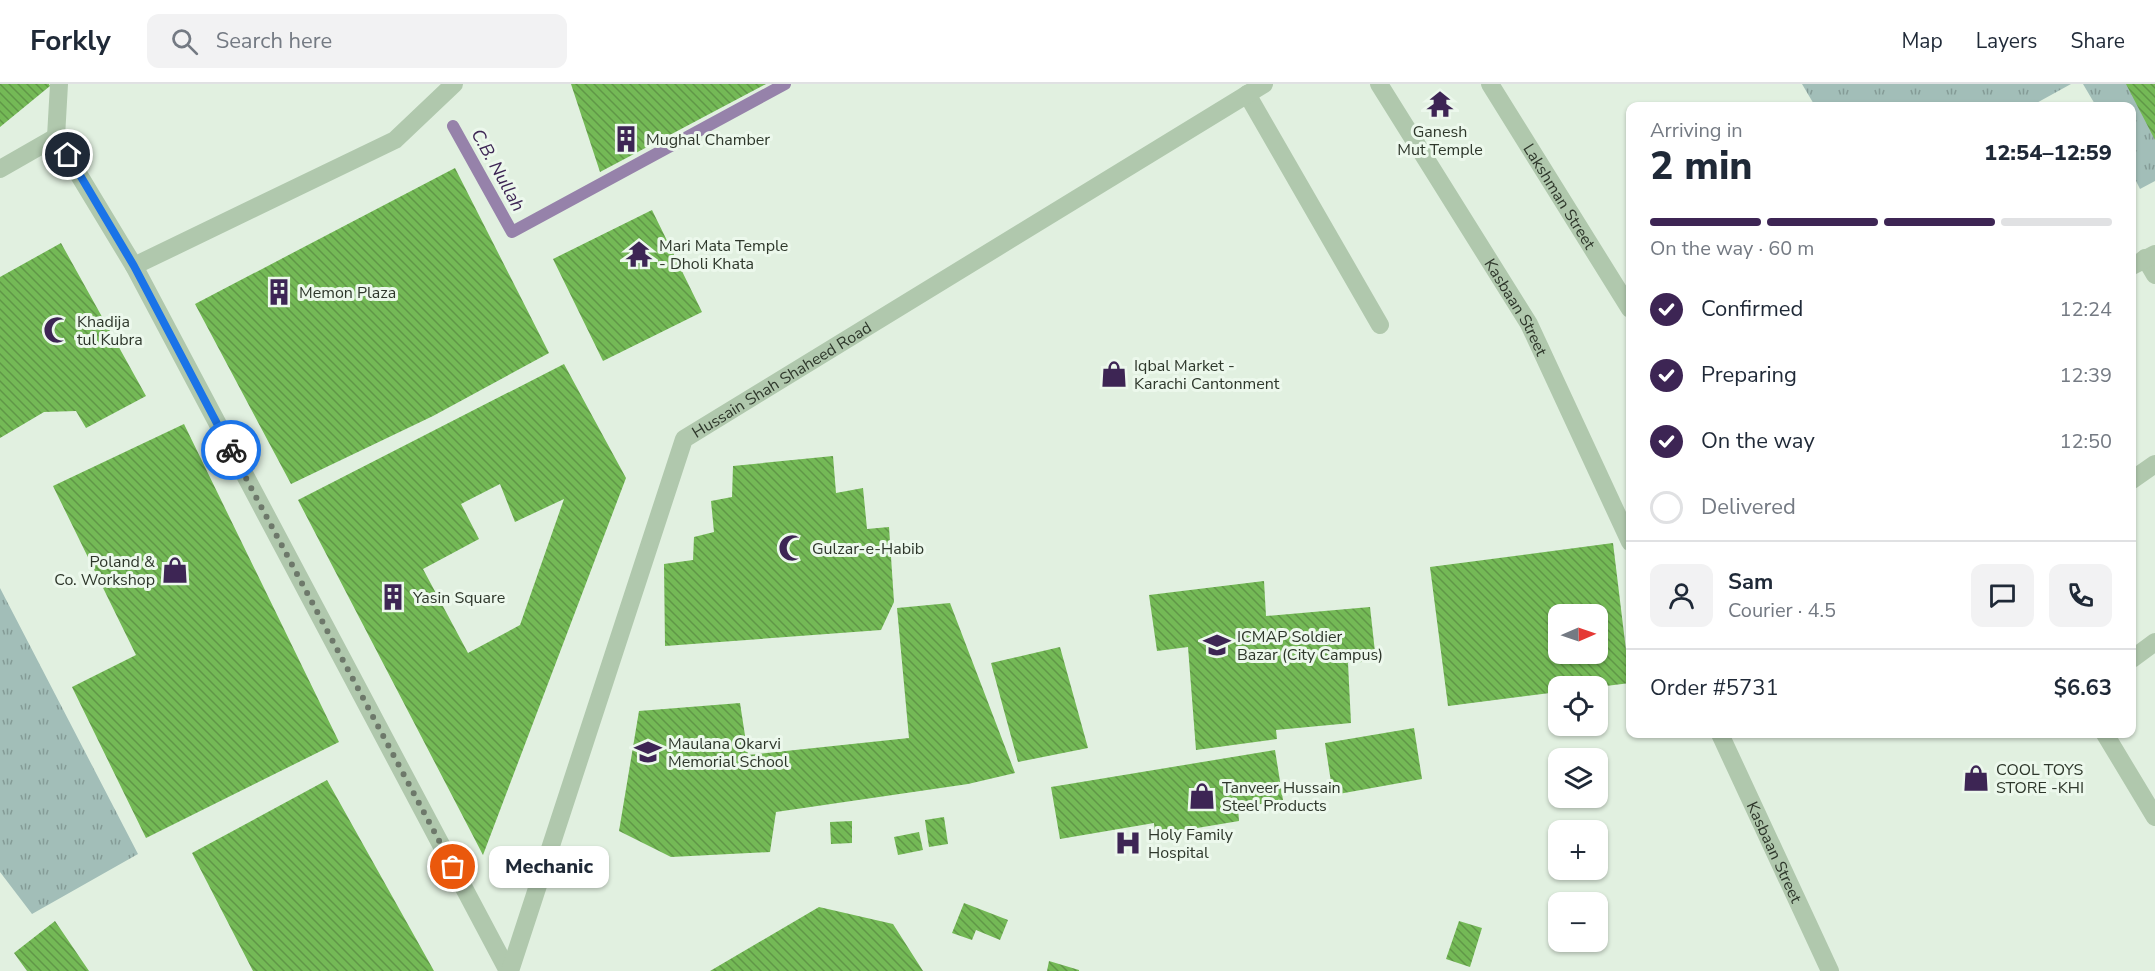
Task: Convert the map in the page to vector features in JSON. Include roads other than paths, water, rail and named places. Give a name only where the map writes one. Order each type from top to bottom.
[{"type":"street","points":[[59,84],[56,136],[134,266],[509,971]]},
{"type":"street","points":[[134,266],[395,140],[454,84]]},
{"type":"street","name":"Hussain Shah Shaheed Road","points":[[509,971],[684,439],[1264,84]]},
{"type":"street","name":"Kasbaan Street","points":[[1379,84],[1529,324],[1626,533]]},
{"type":"street","name":"Lakshman Street","points":[[1490,84],[1626,303]]},
{"type":"street","points":[[1247,94],[1380,325]]},
{"type":"street","points":[[0,169],[56,136]]},
{"type":"street","points":[[2144,259],[2155,275]]},
{"type":"street","points":[[2136,477],[2155,464]]},
{"type":"street","points":[[2136,655],[2155,642]]},
{"type":"street","name":"Kasbaan Street","points":[[1722,738],[1830,971]]},
{"type":"street","points":[[2108,738],[2155,817]]},
{"type":"waterway","name":"C.B. Nullah","points":[[453,126],[512,232],[785,84]]},
{"type":"place","name":"Ganesh Mut Temple","points":[[1440,104]]},
{"type":"place","name":"Mughal Chamber","points":[[626,139]]},
{"type":"place","name":"Mari Mata Temple - Dholi Khata","points":[[639,254]]},
{"type":"place","name":"Memon Plaza","points":[[279,292]]},
{"type":"place","name":"Khadija tul Kubra","points":[[57,330]]},
{"type":"place","name":"Iqbal Market - Karachi Cantonment","points":[[1114,374]]},
{"type":"place","name":"Gulzar-e-Habib","points":[[792,548]]},
{"type":"place","name":"Poland & Co. Workshop","points":[[175,570]]},
{"type":"place","name":"Yasin Square","points":[[393,597]]},
{"type":"place","name":"ICMAP Soldier Bazar (City Campus)","points":[[1217,645]]},
{"type":"place","name":"Maulana Okarvi Memorial School","points":[[648,752]]},
{"type":"place","name":"COOL TOYS STORE -KHI","points":[[1976,778]]},
{"type":"place","name":"Tanveer Hussain Steel Products","points":[[1202,796]]},
{"type":"place","name":"Holy Family Hospital","points":[[1128,843]]},
{"type":"place","name":"Mechanic","points":[[453,867]]}]
